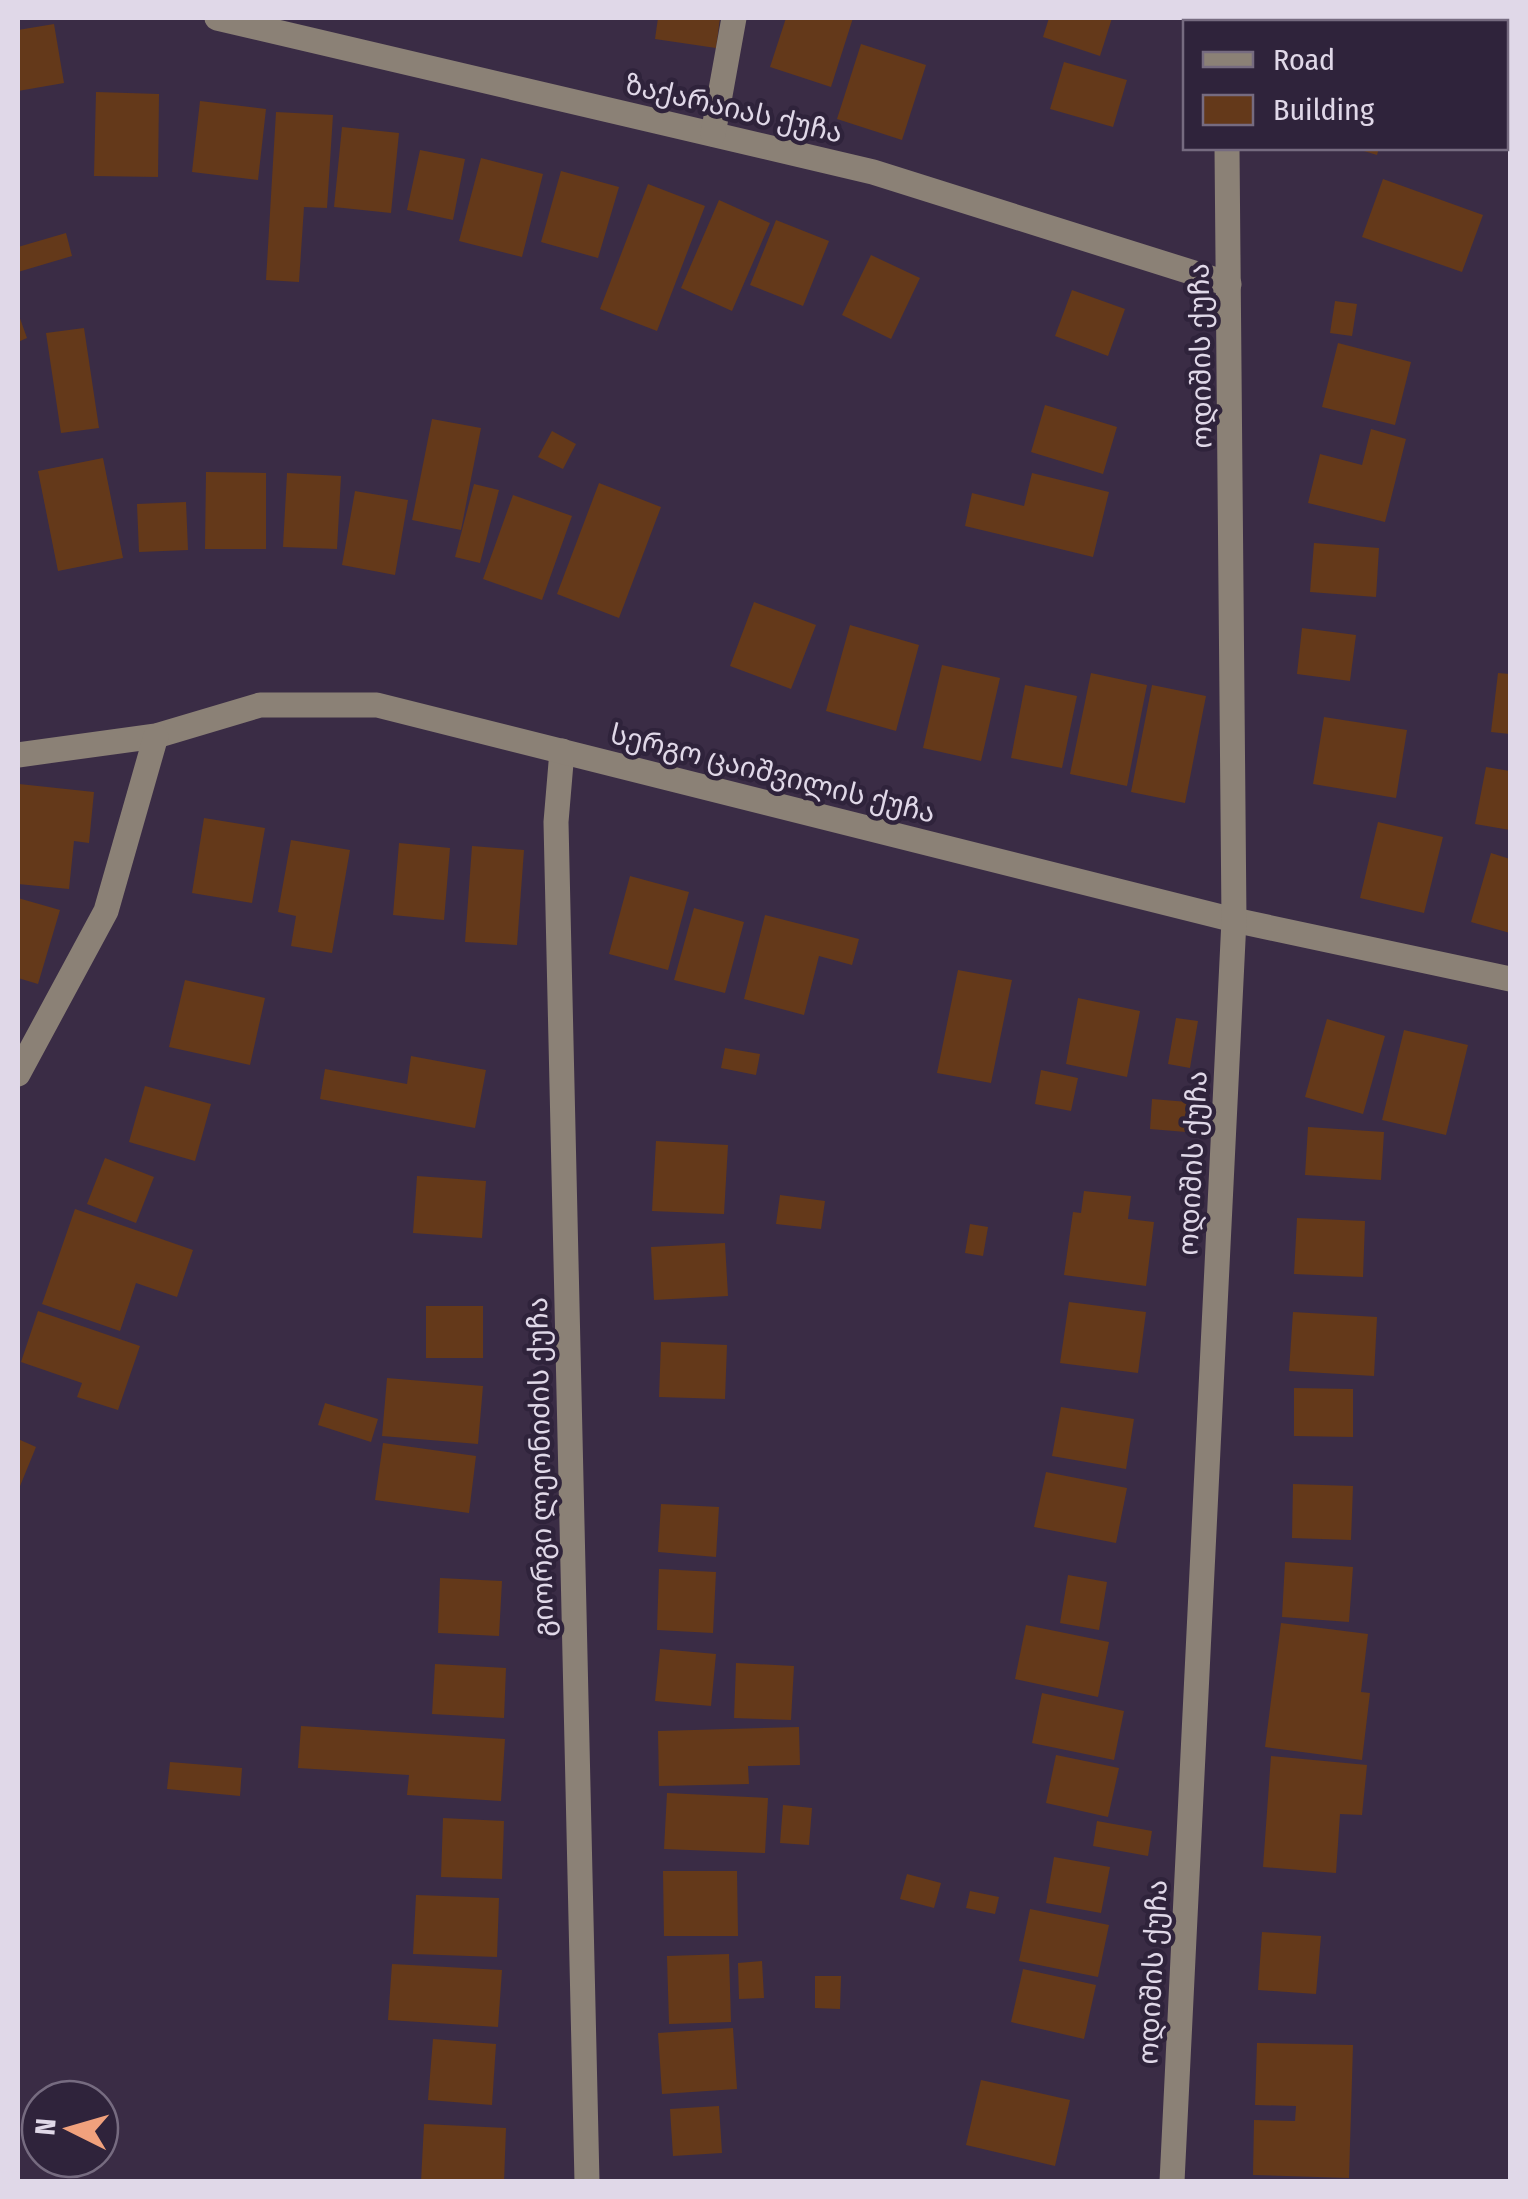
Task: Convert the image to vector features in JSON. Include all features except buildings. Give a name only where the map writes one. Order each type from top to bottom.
[{"type":"street","name":"ზაქარაიას ქუჩა","points":[[217,18],[873,172],[1230,284]]},
{"type":"street","points":[[714,134],[734,18]]},
{"type":"street","name":"ოდიშის ქუჩა","points":[[1172,2182],[1234,920],[1228,150]]},
{"type":"street","name":"სერგო ცაიშვილის ქუჩა","points":[[18,755],[156,736],[260,705],[377,704],[1234,920],[1510,979]]},
{"type":"street","points":[[18,1074],[106,910],[156,736]]},
{"type":"street","name":"გიორგი ლეონიძის ქუჩა","points":[[562,751],[556,822],[586,2182]]}]
